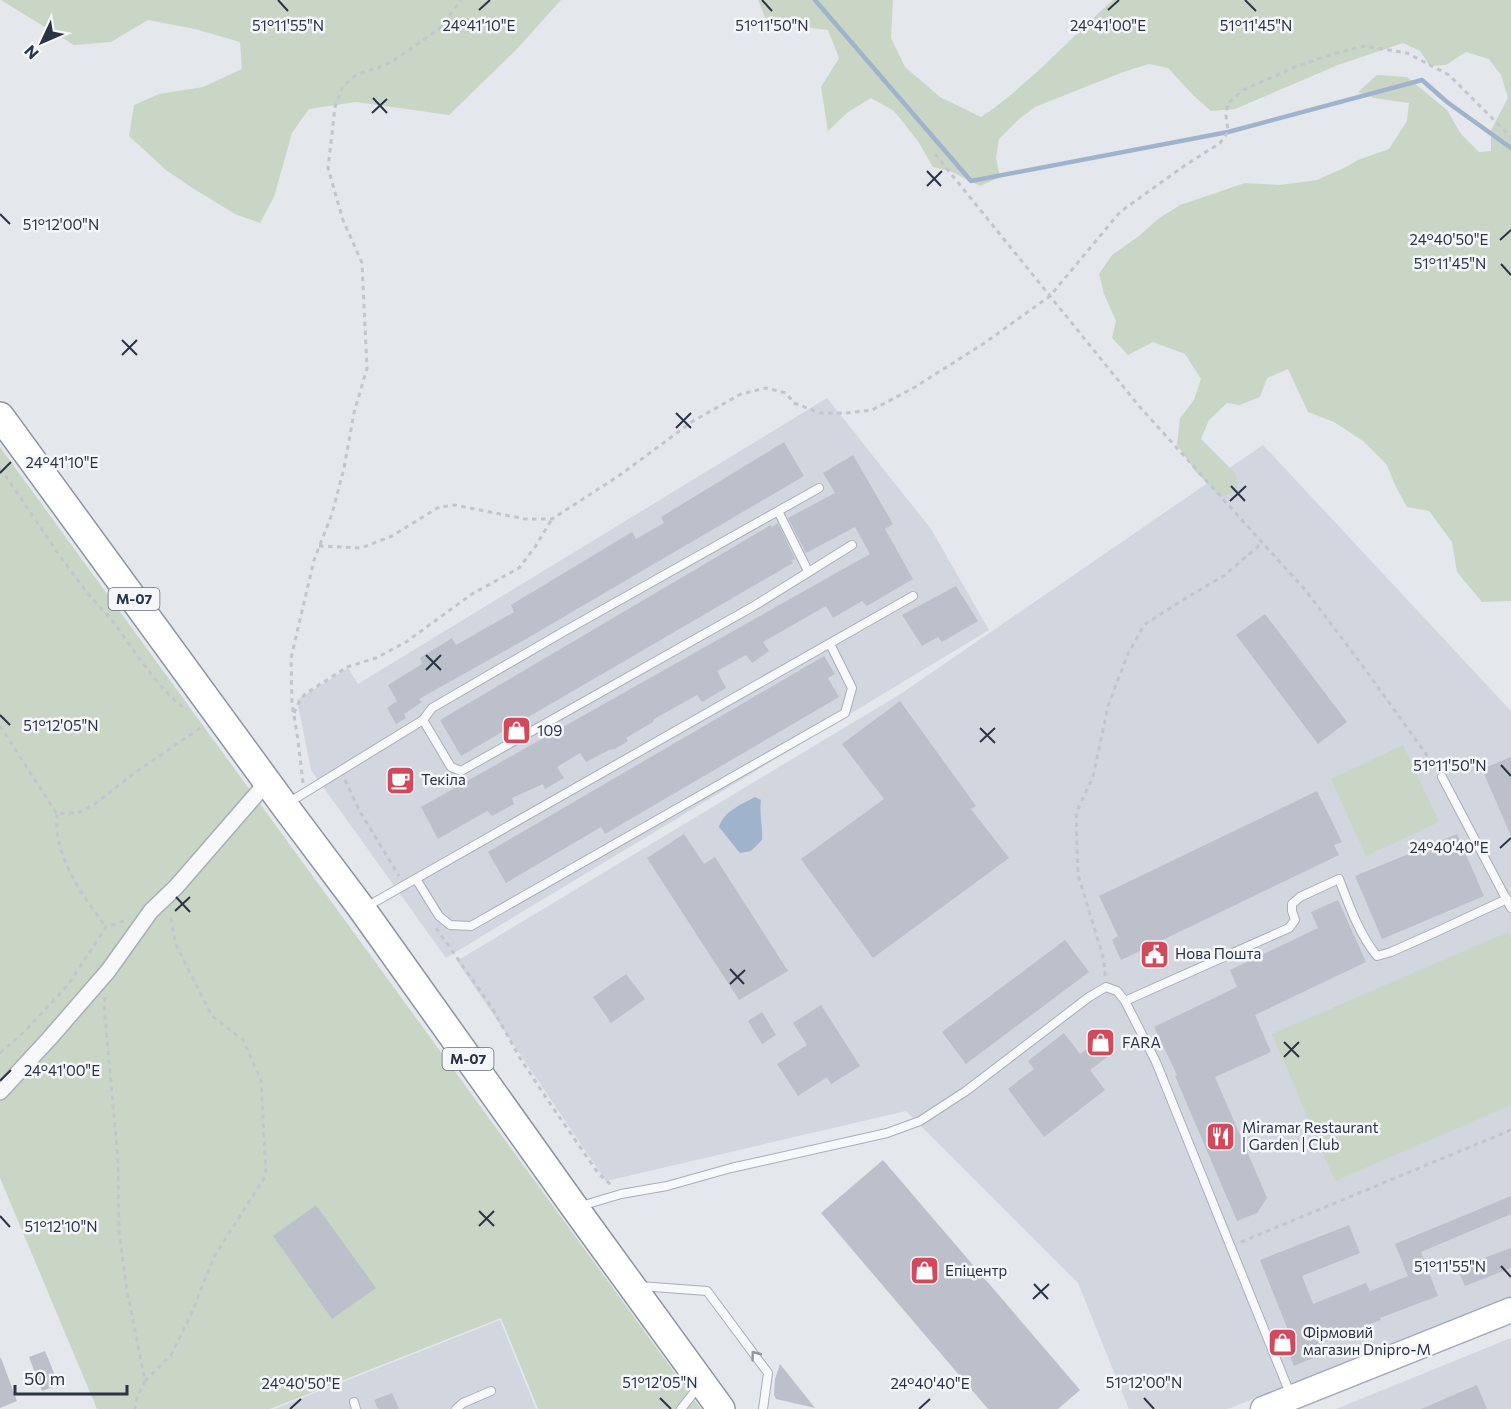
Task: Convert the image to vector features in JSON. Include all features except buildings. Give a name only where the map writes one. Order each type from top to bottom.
[{"type":"highway","name":"М-07","points":[[0,416],[268,781],[294,799],[362,909],[575,1208],[722,1409]]},
{"type":"main road","points":[[1263,1409],[1293,1403],[1511,1310]]},
{"type":"street","points":[[0,1092],[108,971],[152,911],[176,887],[268,781]]},
{"type":"lane","points":[[294,799],[423,720],[432,708],[562,632],[819,488]]},
{"type":"lane","points":[[778,511],[808,571]]},
{"type":"lane","points":[[423,720],[451,767],[461,771],[754,606],[852,546]]},
{"type":"lane","points":[[362,909],[913,596]]},
{"type":"lane","points":[[416,879],[439,916],[450,925],[471,926],[481,921],[845,713],[852,688],[830,644]]},
{"type":"lane","points":[[1442,777],[1511,908]]},
{"type":"lane","points":[[1125,1001],[1289,928],[1295,920],[1292,904],[1300,897],[1339,879],[1349,906],[1377,956],[1391,952],[1507,899]]},
{"type":"lane","points":[[575,1208],[621,1194],[667,1186],[731,1168],[887,1133],[920,1121],[966,1091],[1089,997],[1106,987],[1117,992],[1125,1001],[1156,1062],[1293,1403]]},
{"type":"lane","points":[[632,1286],[707,1291],[768,1373],[763,1409]]},
{"type":"lane","points":[[681,1409],[702,1382]]},
{"type":"lane","points":[[456,1409],[462,1402],[492,1391]]},
{"type":"path","points":[[294,799],[298,740],[292,704],[291,658],[314,560],[332,514],[344,468],[354,413],[367,368],[362,263],[343,220],[328,168],[335,107],[343,86],[357,74],[393,61],[439,29],[461,0]]},
{"type":"path","points":[[294,714],[305,694],[347,667],[376,658],[406,642],[472,594],[519,568],[552,519],[620,475],[693,421],[741,394],[766,388],[786,393],[794,403],[820,413],[872,410],[915,387],[983,344],[1050,296],[1120,212],[1220,143],[1228,132],[1226,116],[1228,104],[1243,90],[1297,66],[1365,46],[1407,53],[1449,75],[1511,137]]},
{"type":"path","points":[[935,154],[1140,406],[1307,592],[1442,777]]},
{"type":"path","points":[[0,468],[88,594],[110,616],[166,692],[188,710]]},
{"type":"path","points":[[320,546],[361,548],[392,536],[439,507],[455,505],[525,519],[552,519]]},
{"type":"path","points":[[1106,987],[1104,960],[1078,875],[1076,813],[1093,777],[1108,706],[1128,654],[1144,625],[1181,600],[1225,575],[1262,542]]},
{"type":"path","points":[[57,814],[80,812],[96,803],[133,774],[219,714]]},
{"type":"path","points":[[0,726],[57,814],[57,836],[65,863],[106,927]]},
{"type":"path","points":[[340,771],[359,810],[404,885]]},
{"type":"path","points":[[135,1409],[137,1397],[145,1381],[171,1355],[190,1317],[214,1257],[266,1175],[261,1080],[243,1040],[212,1016],[176,945],[171,918],[176,887]]},
{"type":"path","points":[[0,1053],[24,1032],[68,985],[106,927],[152,911]]},
{"type":"path","points":[[430,920],[490,1006],[520,1058],[598,1173],[621,1194]]},
{"type":"path","points":[[108,971],[104,1006],[118,1161],[119,1233],[145,1381]]},
{"type":"path","points":[[1231,1247],[1511,1130]]},
{"type":"shaded area","points":[[827,398],[931,529],[989,630],[446,958],[311,770],[297,700],[348,668],[358,684]]},
{"type":"shaded area","points":[[1263,445],[1511,711],[1511,1297],[1228,1409],[1129,1409],[1078,1283],[906,1111],[606,1181],[457,961],[902,693]]},
{"type":"shaded area","points":[[500,1320],[536,1409],[274,1409]]},
{"type":"shaded area","points":[[1511,1338],[1511,1409],[1336,1409]]},
{"type":"green space","points":[[1,0],[561,0],[516,50],[449,115],[356,102],[309,109],[292,133],[274,197],[260,223],[235,214],[194,189],[166,170],[129,136],[134,105],[159,94],[203,87],[242,69],[240,42],[195,29],[148,20],[111,42],[74,45]]},
{"type":"green space","points":[[758,0],[893,0],[891,38],[905,67],[940,97],[981,117],[1033,76],[1113,0],[1511,0],[1511,601],[1482,602],[1457,572],[1452,542],[1429,511],[1407,507],[1387,465],[1363,441],[1334,422],[1308,412],[1288,369],[1267,378],[1260,397],[1239,405],[1227,403],[1209,420],[1201,439],[1236,474],[1238,491],[1221,497],[1196,472],[1177,445],[1180,418],[1194,400],[1201,379],[1185,354],[1153,342],[1128,355],[1112,338],[1116,321],[1104,294],[1099,274],[1112,255],[1180,205],[1245,183],[1280,185],[1317,180],[1358,160],[1389,149],[1407,121],[1409,103],[1374,98],[1358,92],[1377,75],[1407,77],[1447,110],[1461,134],[1479,152],[1491,151],[1491,130],[1508,98],[1501,75],[1489,59],[1466,52],[1446,65],[1430,66],[1420,51],[1403,43],[1338,65],[1235,109],[1211,111],[1168,68],[1149,64],[1035,107],[999,139],[996,158],[1000,177],[980,186],[950,171],[933,167],[918,141],[894,111],[871,98],[848,112],[828,131],[821,87],[839,58],[828,30],[767,22]]},
{"type":"green space","points":[[0,447],[701,1409],[538,1409],[501,1318],[270,1409],[97,1409],[0,1178]]},
{"type":"green space","points":[[1403,745],[1439,822],[1366,856],[1331,779]]},
{"type":"green space","points":[[1508,932],[1511,939],[1511,1105],[1335,1181],[1272,1034]]},
{"type":"water","points":[[755,797],[761,800],[762,840],[751,851],[740,853],[719,827],[729,812]]},
{"type":"waterway","points":[[815,0],[971,181],[1228,132],[1422,80],[1447,102],[1511,148]]},
{"type":"place","name":"109","points":[[516,731]]},
{"type":"place","name":"Текіла","points":[[400,780]]},
{"type":"place","name":"Нова Пошта","points":[[1154,954]]},
{"type":"place","name":"FARA","points":[[1101,1043]]},
{"type":"place","name":"Miramar Restaurant | Garden | Club","points":[[1221,1137]]},
{"type":"place","name":"Епіцентр","points":[[924,1271]]},
{"type":"place","name":"Фірмовий магазин Dnipro-M","points":[[1282,1342]]}]
